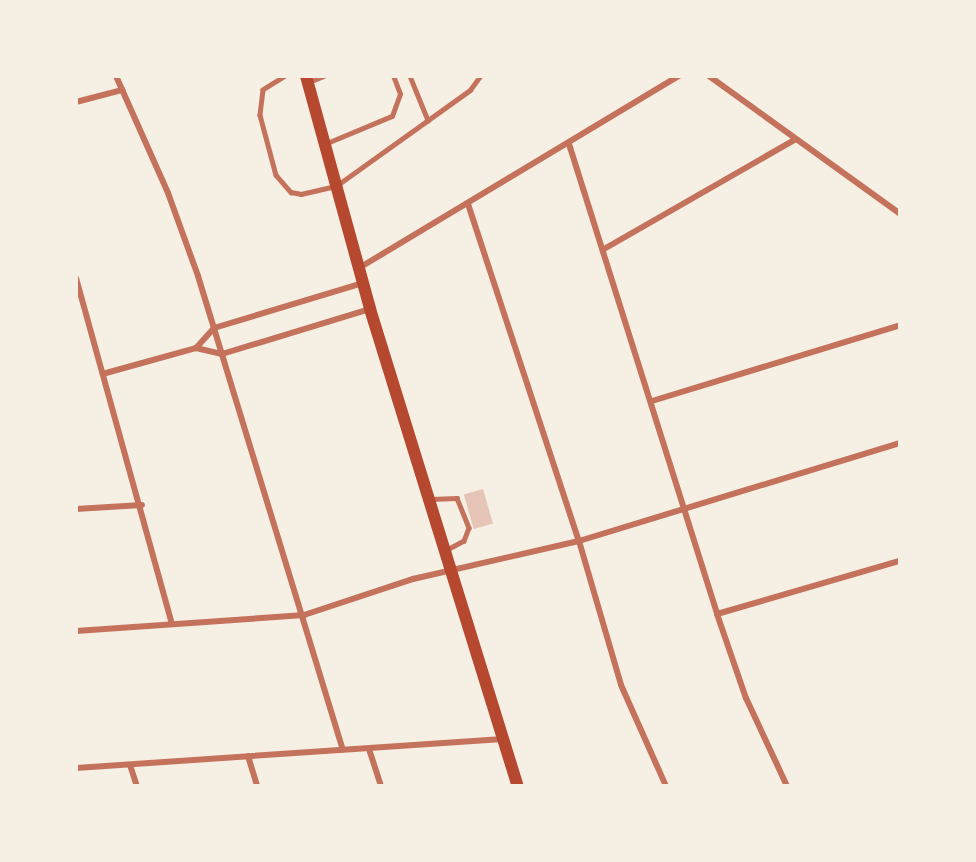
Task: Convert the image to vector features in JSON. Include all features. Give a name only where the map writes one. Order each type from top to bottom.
[{"type":"main road","points":[[307,79],[370,309],[518,786]]},
{"type":"street","points":[[116,76],[168,193],[214,328],[304,615],[343,749]]},
{"type":"street","points":[[359,268],[679,76]]},
{"type":"street","points":[[709,76],[900,214]]},
{"type":"street","points":[[76,102],[122,90]]},
{"type":"street","points":[[604,249],[796,139]]},
{"type":"street","points":[[569,144],[652,401],[717,615],[746,698],[787,786]]},
{"type":"street","points":[[468,204],[579,541],[621,685],[666,786]]},
{"type":"street","points":[[76,278],[142,505],[172,624]]},
{"type":"street","points":[[196,348],[214,328],[363,283]]},
{"type":"street","points":[[105,373],[196,348],[222,354],[370,309]]},
{"type":"street","points":[[652,401],[900,325]]},
{"type":"street","points":[[76,630],[304,615],[413,579],[451,573],[579,541],[900,443]]},
{"type":"street","points":[[76,509],[142,505]]},
{"type":"street","points":[[717,615],[900,561]]},
{"type":"street","points":[[76,768],[503,740]]},
{"type":"street","points":[[369,749],[381,786]]},
{"type":"street","points":[[248,756],[257,786]]},
{"type":"street","points":[[130,765],[137,786]]},
{"type":"lane","points":[[285,76],[263,90],[260,96],[267,150],[276,175],[291,192],[301,194],[336,186],[470,90],[480,76]]},
{"type":"lane","points":[[307,79],[324,76]]},
{"type":"lane","points":[[324,144],[392,116],[400,94],[393,76]]},
{"type":"lane","points":[[410,76],[428,120]]},
{"type":"lane","points":[[429,500],[458,498],[469,528],[464,541],[444,551]]},
{"type":"building","points":[[483,489],[493,524],[474,529],[464,495]]}]
